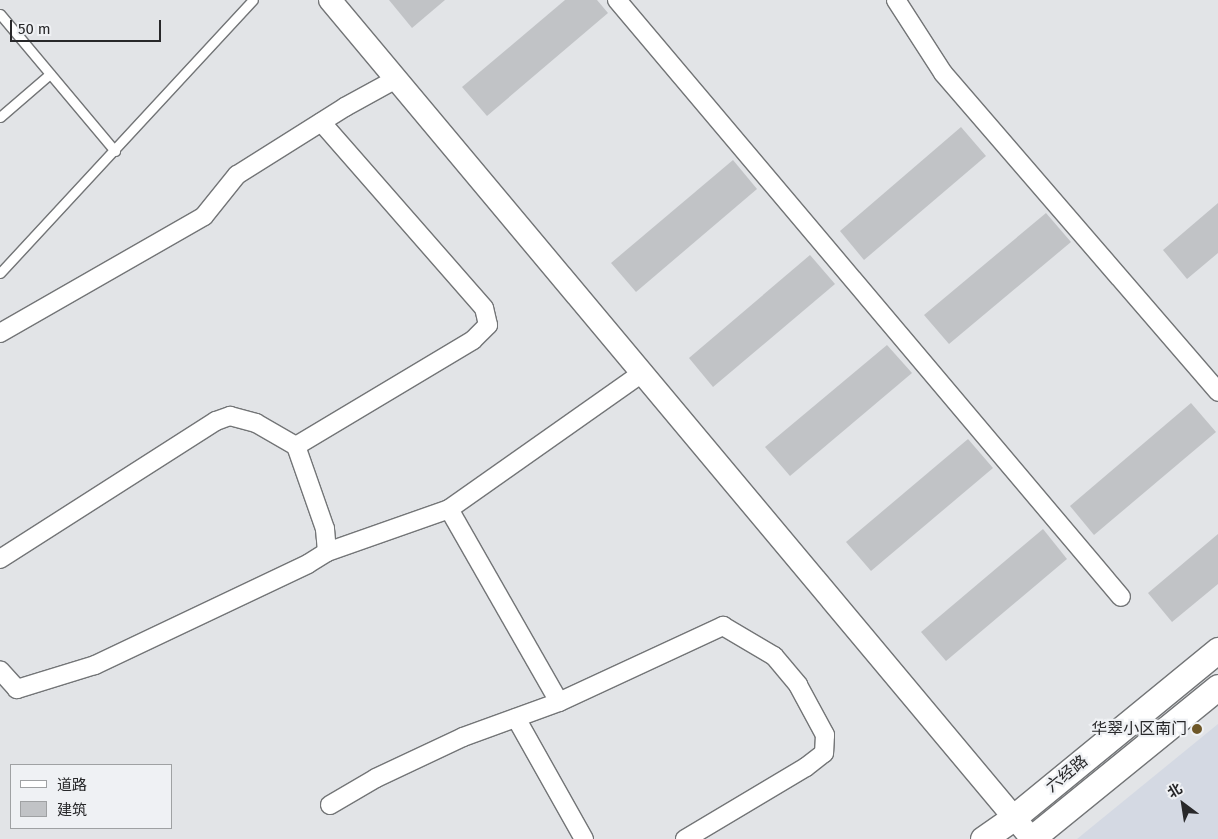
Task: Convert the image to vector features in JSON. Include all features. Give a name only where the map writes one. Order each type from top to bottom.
[{"type":"main road","name":"六经路","points":[[984,839],[1014,817],[1218,650]]},
{"type":"main road","name":"六经路","points":[[1032,839],[1218,687]]},
{"type":"street","points":[[330,0],[1032,839]]},
{"type":"street","points":[[617,0],[1121,597]]},
{"type":"street","points":[[896,0],[943,73],[1218,392]]},
{"type":"street","points":[[0,333],[204,216],[237,175],[321,122],[396,79]]},
{"type":"street","points":[[296,446],[473,340],[488,325],[484,308],[321,122]]},
{"type":"street","points":[[0,670],[17,688],[95,665],[300,569],[327,552],[449,509],[642,373]]},
{"type":"street","points":[[0,559],[216,421],[230,416],[256,423],[296,446],[325,529],[327,552]]},
{"type":"street","points":[[449,509],[559,702]]},
{"type":"street","points":[[330,805],[376,778],[463,737],[559,702],[722,626],[774,656],[798,685],[825,735],[824,753],[806,768],[685,839]]},
{"type":"street","points":[[516,718],[584,839]]},
{"type":"lane","points":[[0,273],[254,0]]},
{"type":"lane","points":[[0,14],[115,151]]},
{"type":"lane","points":[[0,117],[50,74]]},
{"type":"shaded area","points":[[1218,724],[1218,839],[1077,839]]},
{"type":"building","points":[[389,0],[445,0],[412,28]]},
{"type":"building","points":[[565,0],[597,0],[608,13],[487,116],[462,87]]},
{"type":"building","points":[[961,127],[986,156],[864,260],[840,231]]},
{"type":"building","points":[[733,160],[757,189],[636,292],[611,263]]},
{"type":"building","points":[[1218,203],[1218,253],[1187,279],[1163,250]]},
{"type":"building","points":[[1046,213],[1071,242],[949,344],[924,315]]},
{"type":"building","points":[[810,255],[835,284],[713,387],[689,358]]},
{"type":"building","points":[[887,345],[912,373],[790,476],[765,447]]},
{"type":"building","points":[[1191,403],[1216,432],[1094,535],[1070,506]]},
{"type":"building","points":[[968,439],[993,468],[871,571],[846,542]]},
{"type":"building","points":[[1043,529],[1067,559],[946,661],[921,632]]},
{"type":"building","points":[[1218,534],[1218,584],[1172,622],[1148,593]]},
{"type":"place","name":"华翠小区南门","points":[[1197,729]]}]
